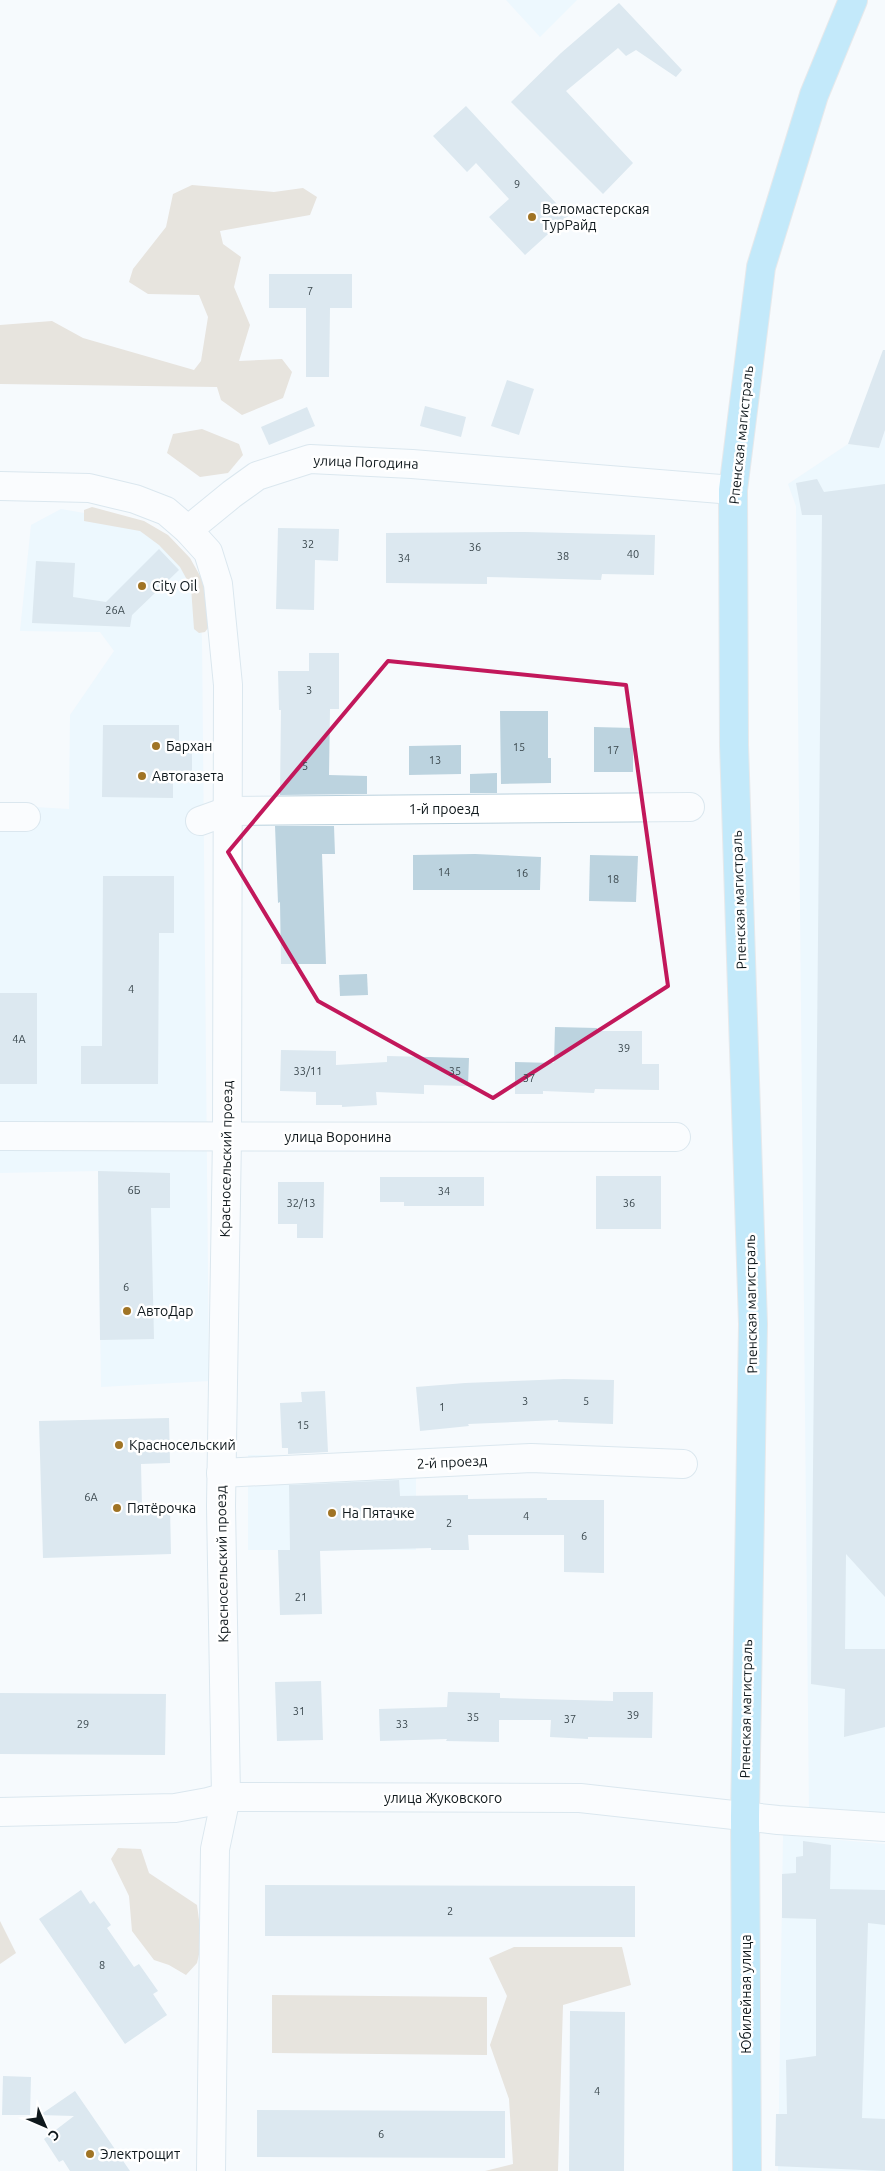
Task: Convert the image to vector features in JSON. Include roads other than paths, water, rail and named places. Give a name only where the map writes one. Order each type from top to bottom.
[{"type":"main road","name":"Рпенская магистраль","points":[[745,1817],[752,1324],[734,745],[733,490],[761,267],[814,95],[854,0]]},
{"type":"main road","name":"Юбилейная улица","points":[[745,1817],[747,2171]]},
{"type":"street","name":"улица Погодина","points":[[188,530],[257,476],[310,459],[412,464],[733,490]]},
{"type":"street","points":[[0,486],[56,486],[98,490],[135,499],[166,511],[188,530]]},
{"type":"street","name":"Красносельский проезд","points":[[188,530],[208,552],[218,584],[228,685],[227,1137],[221,1473],[226,1797],[215,1849],[211,2171]]},
{"type":"street","name":"1-й проезд","points":[[200,821],[228,811],[690,807]]},
{"type":"street","name":"улица Воронина","points":[[0,1136],[676,1137]]},
{"type":"street","name":"2-й проезд","points":[[221,1473],[531,1458],[683,1464]]},
{"type":"street","name":"улица Жуковского","points":[[0,1812],[175,1808],[226,1797],[580,1798],[745,1817],[885,1827]]},
{"type":"place","name":"Веломастерская ТурРайд","points":[[532,217]]},
{"type":"place","name":"City Oil","points":[[142,586]]},
{"type":"place","name":"Бархан","points":[[156,746]]},
{"type":"place","name":"Автогазета","points":[[142,776]]},
{"type":"place","name":"АвтоДар","points":[[127,1311]]},
{"type":"place","name":"Красносельский","points":[[119,1445]]},
{"type":"place","name":"Пятёрочка","points":[[117,1508]]},
{"type":"place","name":"На Пятачке","points":[[332,1513]]},
{"type":"place","name":"Электрощит","points":[[90,2154]]}]
